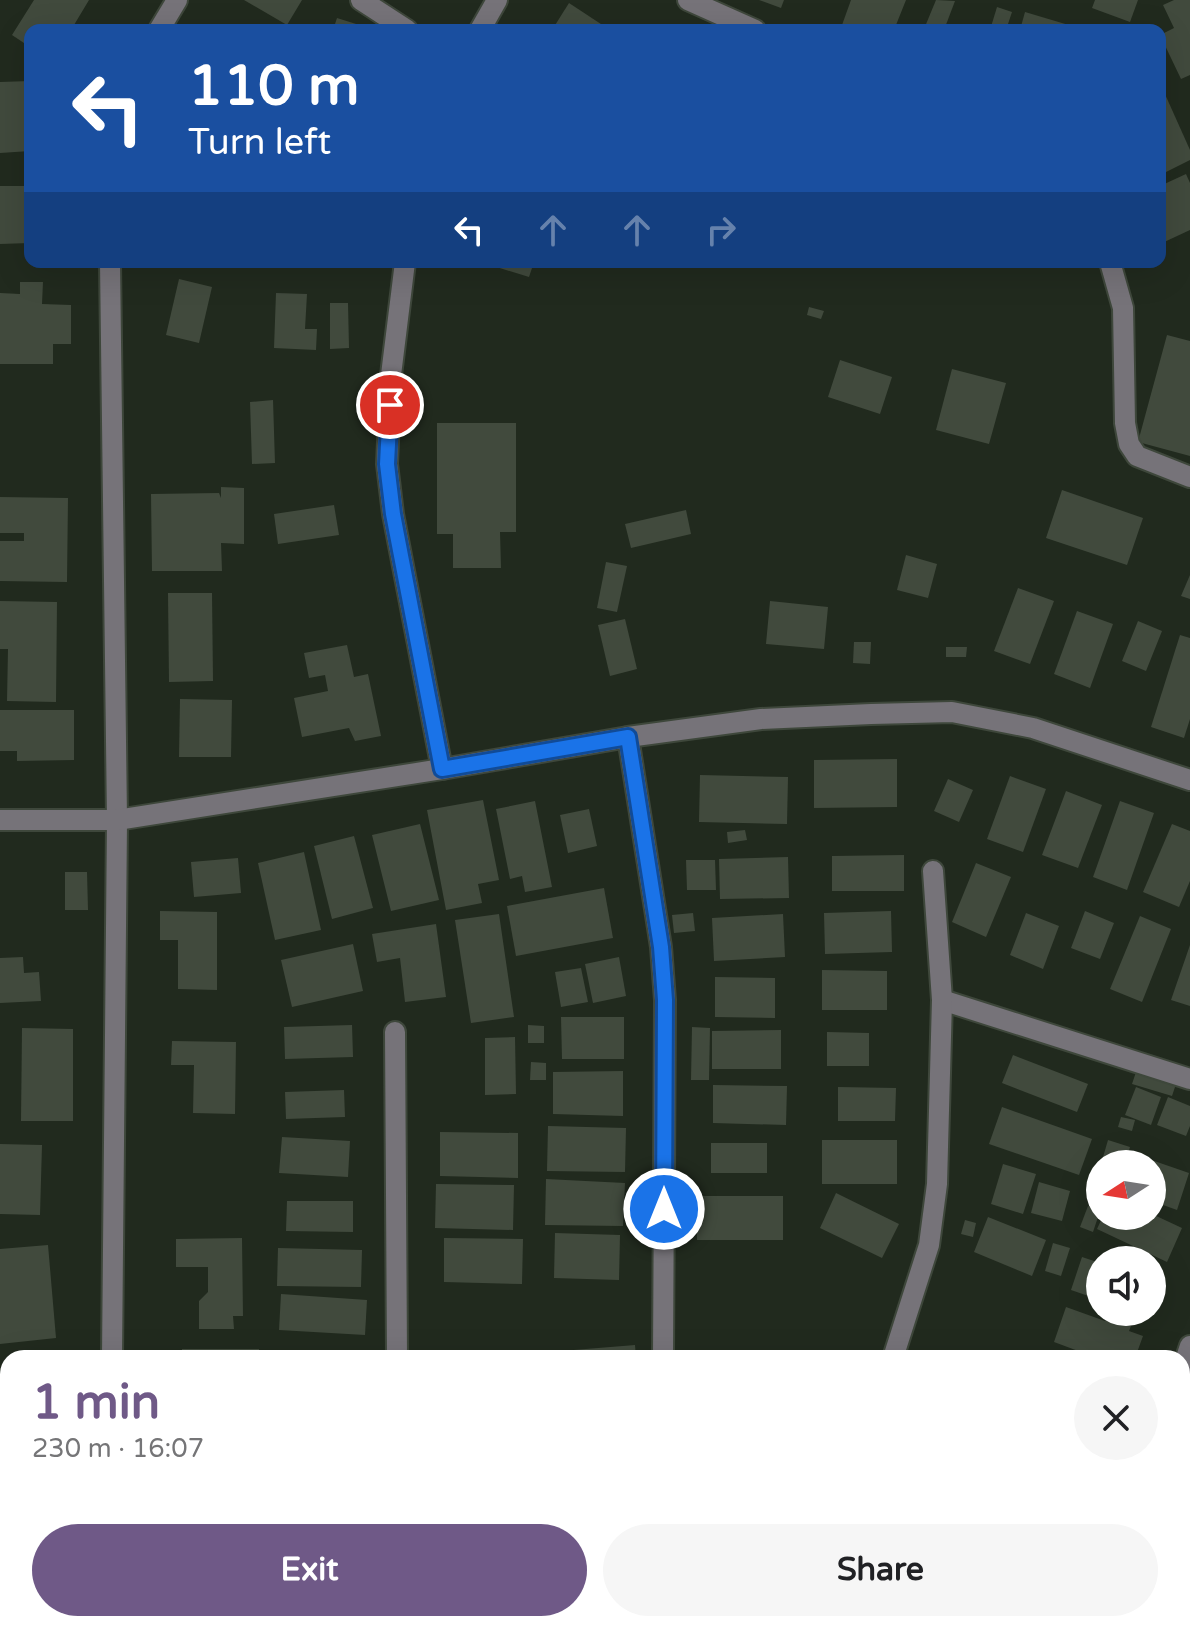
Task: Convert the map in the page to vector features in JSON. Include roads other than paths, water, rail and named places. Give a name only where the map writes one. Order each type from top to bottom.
[{"type":"street","points":[[163,24],[177,0]]},
{"type":"street","points":[[361,0],[398,24]]},
{"type":"street","points":[[483,24],[497,0]]},
{"type":"street","points":[[688,0],[742,24]]},
{"type":"street","points":[[110,268],[117,820],[112,1350]]},
{"type":"street","points":[[404,268],[391,375],[387,464],[393,514],[442,769]]},
{"type":"street","points":[[1112,268],[1123,308],[1125,423],[1129,444],[1137,456],[1190,477]]},
{"type":"street","points":[[0,820],[117,820],[628,737],[761,719],[952,712],[1033,728],[1190,780]]},
{"type":"street","points":[[628,737],[661,947],[665,1000],[663,1350]]},
{"type":"street","points":[[896,1350],[929,1245],[937,1184],[942,1000],[933,871]]},
{"type":"street","points":[[942,1000],[1190,1079]]},
{"type":"street","points":[[395,1032],[397,1350]]}]
